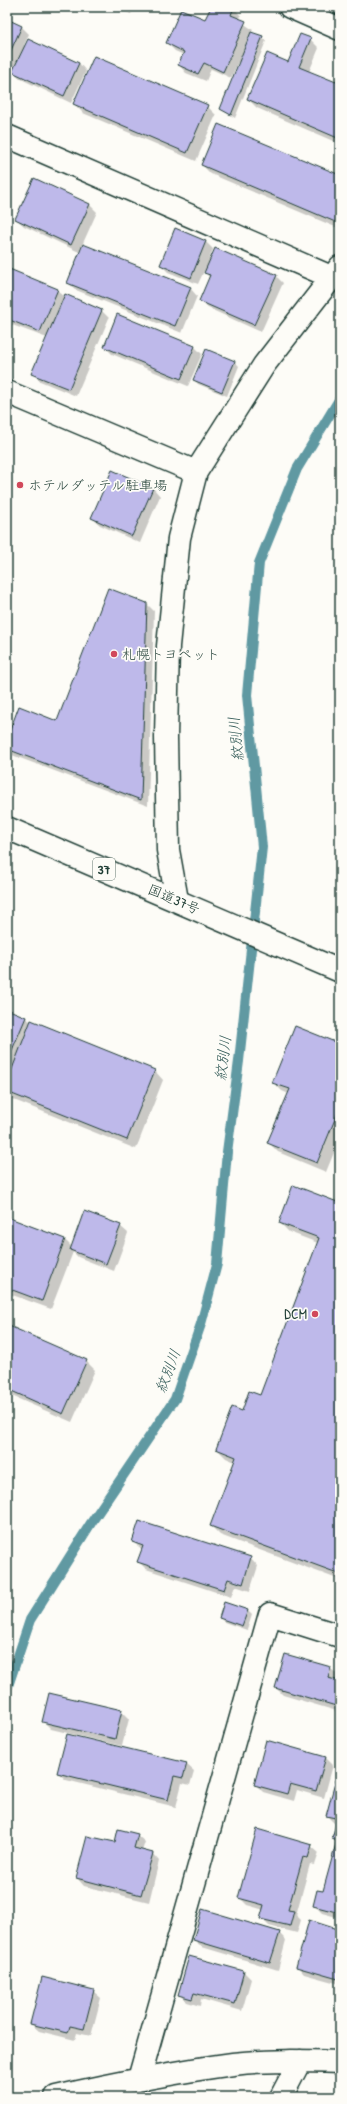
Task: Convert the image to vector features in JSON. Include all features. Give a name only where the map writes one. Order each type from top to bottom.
[{"type":"main road","points":[[290,7],[340,29]]},
{"type":"main road","points":[[7,136],[335,272],[264,365],[196,472],[179,538],[168,646],[166,737],[168,850],[177,900]]},
{"type":"main road","points":[[7,392],[196,472]]},
{"type":"main road","name":"国道37号","points":[[7,828],[340,971]]},
{"type":"main road","points":[[139,2079],[270,1614],[340,1636]]},
{"type":"main road","points":[[281,2097],[300,2061]]},
{"type":"main road","points":[[68,2096],[139,2079],[234,2064],[300,2061],[340,2062]]},
{"type":"building","points":[[211,7],[234,7],[231,15],[246,21],[223,72],[204,63],[198,74],[178,65],[184,52],[166,43],[181,9],[205,19]]},
{"type":"building","points":[[7,19],[22,26],[7,59]]},
{"type":"building","points":[[251,32],[263,36],[231,115],[220,109]]},
{"type":"building","points":[[300,34],[311,38],[299,67],[336,82],[340,72],[340,139],[247,99],[267,53],[288,62]]},
{"type":"building","points":[[28,39],[79,63],[64,96],[12,72]]},
{"type":"building","points":[[94,56],[208,105],[187,153],[73,104]]},
{"type":"building","points":[[218,124],[340,175],[340,224],[201,165]]},
{"type":"building","points":[[34,178],[90,204],[71,245],[15,219]]},
{"type":"building","points":[[175,228],[206,241],[191,278],[160,265]]},
{"type":"building","points":[[83,244],[191,287],[175,326],[67,283]]},
{"type":"building","points":[[215,248],[277,275],[254,325],[199,301],[210,275],[204,273]]},
{"type":"building","points":[[7,268],[58,289],[40,332],[7,319]]},
{"type":"building","points":[[65,294],[102,310],[69,389],[31,374]]},
{"type":"building","points":[[117,314],[195,346],[181,379],[104,347]]},
{"type":"building","points":[[206,349],[235,361],[222,392],[193,380]]},
{"type":"building","points":[[112,470],[153,488],[132,536],[91,518]]},
{"type":"building","name":"札幌トヨペット","points":[[108,588],[147,603],[141,800],[7,749],[7,738],[19,706],[57,721]]},
{"type":"building","points":[[7,1009],[26,1017],[7,1062]]},
{"type":"building","points":[[31,1020],[155,1070],[127,1140],[7,1092],[7,1082]]},
{"type":"building","points":[[295,1026],[340,1044],[340,1107],[317,1163],[267,1143],[290,1089],[272,1083]]},
{"type":"building","name":"DCM","points":[[293,1185],[340,1203],[340,1574],[210,1526],[236,1457],[216,1449],[232,1407],[242,1411],[249,1391],[260,1395],[319,1238],[279,1223]]},
{"type":"building","points":[[84,1211],[121,1225],[106,1264],[70,1250]]},
{"type":"building","points":[[7,1217],[65,1239],[42,1301],[7,1288]]},
{"type":"building","points":[[7,1325],[87,1360],[63,1414],[7,1389]]},
{"type":"building","points":[[139,1521],[251,1557],[243,1584],[228,1579],[224,1590],[137,1562],[143,1546],[132,1542]]},
{"type":"building","points":[[224,1602],[248,1610],[242,1626],[219,1618]]},
{"type":"building","points":[[285,1654],[331,1667],[328,1678],[340,1681],[340,1691],[336,1706],[275,1688]]},
{"type":"building","points":[[49,1693],[122,1710],[115,1739],[42,1722]]},
{"type":"building","points":[[67,1734],[187,1763],[183,1778],[174,1776],[168,1800],[57,1773]]},
{"type":"building","points":[[266,1740],[326,1757],[316,1791],[290,1784],[287,1794],[254,1785]]},
{"type":"building","points":[[340,1764],[340,1819],[326,1816]]},
{"type":"building","points":[[336,1824],[340,1825],[340,1913],[313,1906],[317,1890],[323,1891],[337,1840],[332,1838]]},
{"type":"building","points":[[118,1829],[138,1834],[134,1848],[153,1853],[141,1895],[76,1878],[87,1836],[115,1842]]},
{"type":"building","points":[[257,1829],[312,1845],[308,1858],[303,1857],[288,1910],[294,1911],[290,1926],[260,1919],[264,1905],[238,1898]]},
{"type":"building","points":[[202,1909],[280,1932],[270,1963],[193,1940]]},
{"type":"building","points":[[309,1920],[340,1930],[338,1979],[296,1967]]},
{"type":"building","points":[[189,1956],[244,1971],[235,2004],[194,1993],[192,1999],[178,1995]]},
{"type":"building","points":[[42,1977],[94,1990],[84,2029],[70,2026],[68,2033],[30,2024]]},
{"type":"waterway","name":"紋別川","points":[[7,1689],[30,1620],[91,1523],[175,1399],[201,1324],[217,1264],[227,1152],[239,1061],[262,847],[247,695],[259,563],[297,469],[340,398]]},
{"type":"place","name":"ホテルダッテル駐車場","points":[[20,485]]},
{"type":"place","name":"札幌トヨペット","points":[[114,654]]},
{"type":"place","name":"DCM","points":[[315,1314]]}]
